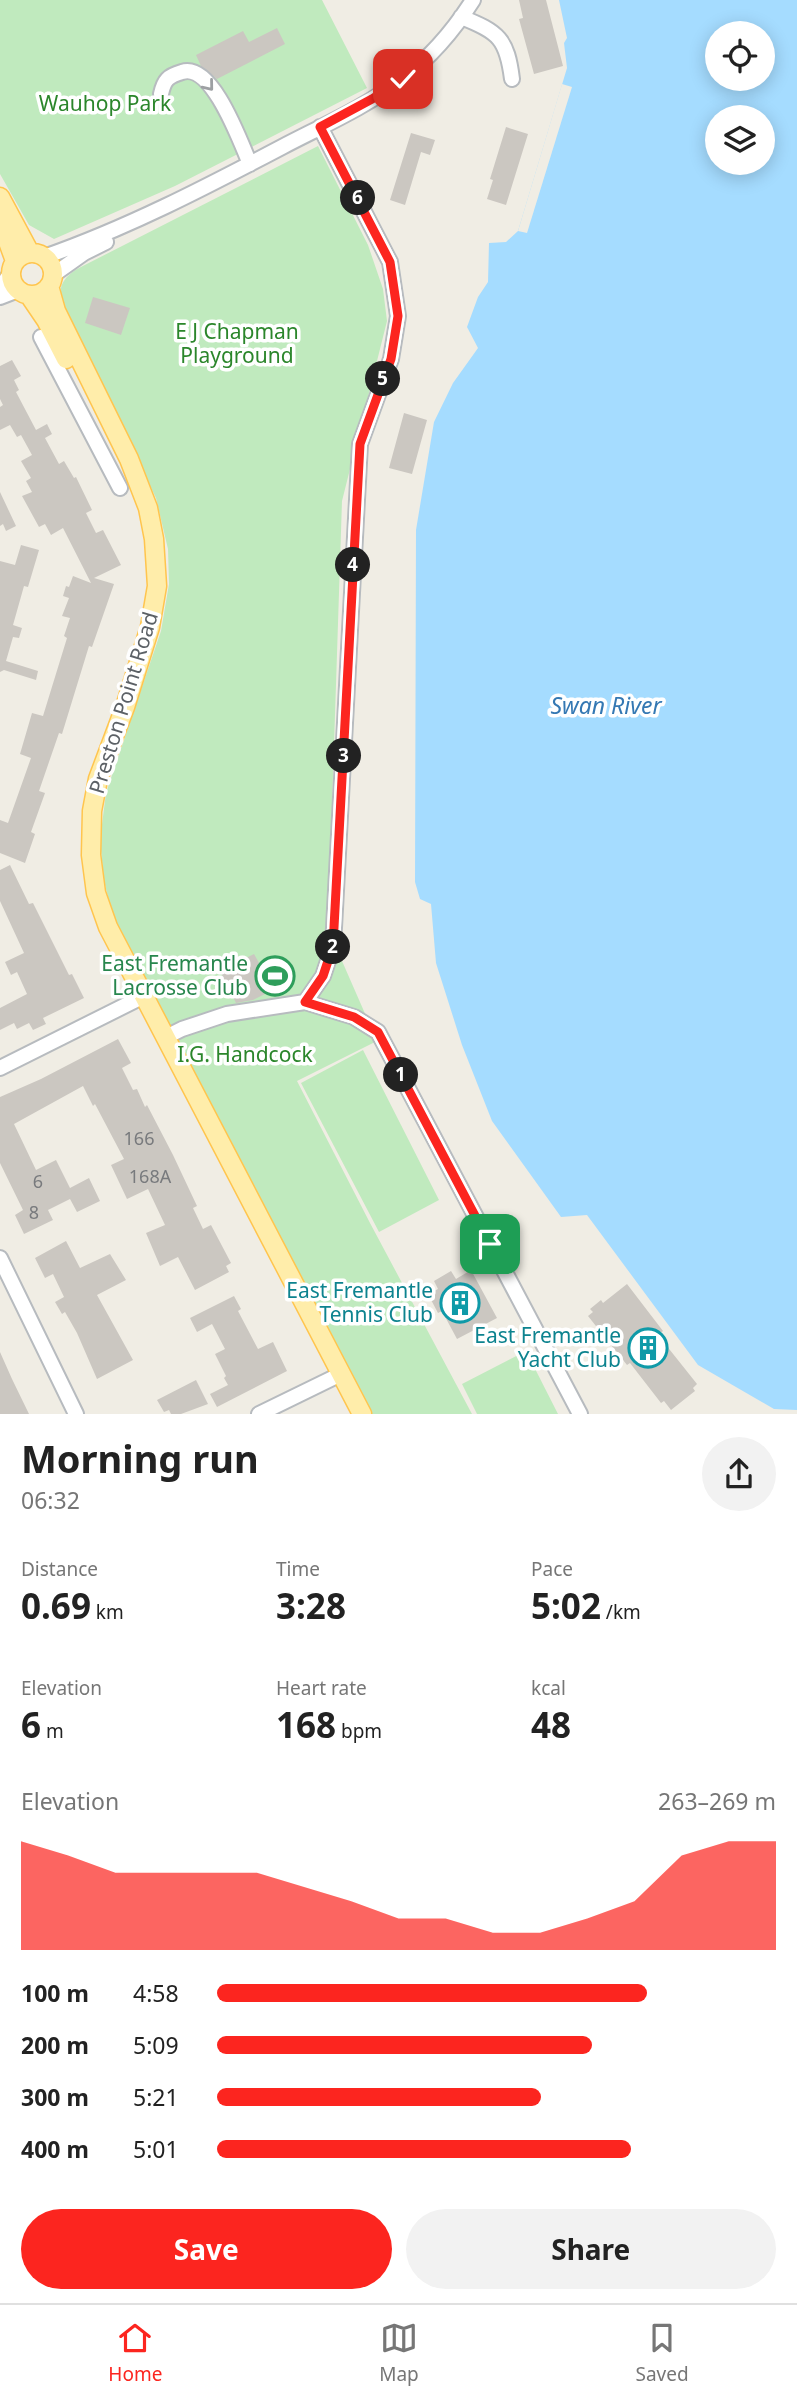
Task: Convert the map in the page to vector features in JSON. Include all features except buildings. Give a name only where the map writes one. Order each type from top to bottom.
[{"type":"main road","name":"Preston Point Road","points":[[0,197],[21,274]]},
{"type":"main road","name":"Preston Point Road","points":[[0,220],[21,274],[46,320],[73,386],[129,490],[142,532],[146,581],[139,625],[92,774],[81,821],[81,859],[86,891],[97,927],[139,998],[336,1377],[362,1414]]},
{"type":"main road","name":"Preston Point Road","points":[[21,274],[51,266],[56,311],[129,459],[148,508],[155,539],[157,586],[150,627],[125,707],[98,779],[91,826],[91,855],[96,893],[139,998],[166,1037],[336,1377],[349,1414]]},
{"type":"main road","points":[[21,274],[38,295],[51,281]]},
{"type":"street","points":[[0,297],[21,274],[177,202],[372,99],[403,79],[443,42],[473,0]]},
{"type":"street","points":[[461,17],[500,37],[509,54],[512,79]]},
{"type":"street","points":[[161,94],[164,81],[172,75],[189,69],[199,74],[220,101],[250,164]]},
{"type":"street","points":[[305,1002],[323,976],[333,946],[360,444],[391,359],[398,316],[390,262],[320,127]]},
{"type":"street","points":[[51,281],[84,253],[135,229],[177,202]]},
{"type":"street","points":[[41,337],[73,386],[120,488]]},
{"type":"street","points":[[0,1068],[139,998]]},
{"type":"street","points":[[166,1037],[227,1014],[305,1002],[354,1017],[378,1032],[580,1414]]},
{"type":"street","points":[[0,1258],[76,1414]]},
{"type":"street","points":[[259,1414],[336,1377]]},
{"type":"green space","name":"Wauhop Park","points":[[0,0],[322,0],[367,88],[175,186],[54,239],[29,225],[0,174]]},
{"type":"green space","name":"E J Chapman Playground","points":[[318,146],[368,245],[383,289],[387,321],[342,501],[328,929],[377,1041],[297,1081],[472,1414],[372,1414],[126,945],[112,913],[104,881],[100,840],[106,793],[161,631],[169,584],[168,549],[156,498],[69,318],[62,302],[61,288],[63,282],[77,269]]},
{"type":"green space","points":[[363,1050],[439,1200],[379,1232],[301,1083]]},
{"type":"green space","points":[[526,1351],[558,1414],[477,1414],[462,1384]]},
{"type":"water","name":"Swan River","points":[[559,0],[797,0],[797,1410],[774,1409],[698,1365],[587,1215],[561,1217],[492,1121],[462,1045],[436,963],[431,904],[420,899],[415,882],[416,530],[434,422],[453,383],[478,348],[467,327],[478,297],[488,282],[489,243],[506,242],[518,231],[567,68],[564,43],[567,38]]},
{"type":"pier","points":[[562,84],[572,87],[527,233],[518,231]]},
{"type":"place","name":"East Fremantle Lacrosse Club","points":[[275,976]]},
{"type":"place","name":"East Fremantle Tennis Club","points":[[460,1303]]},
{"type":"place","name":"East Fremantle Yacht Club","points":[[648,1348]]},
{"type":"route","points":[[403,79],[320,127],[390,262],[398,316],[391,359],[360,444],[333,946],[323,976],[305,1002],[354,1017],[378,1032],[490,1244]]},
{"type":"park label","name":"I.G. Handcock","points":[[245,1055]]}]
